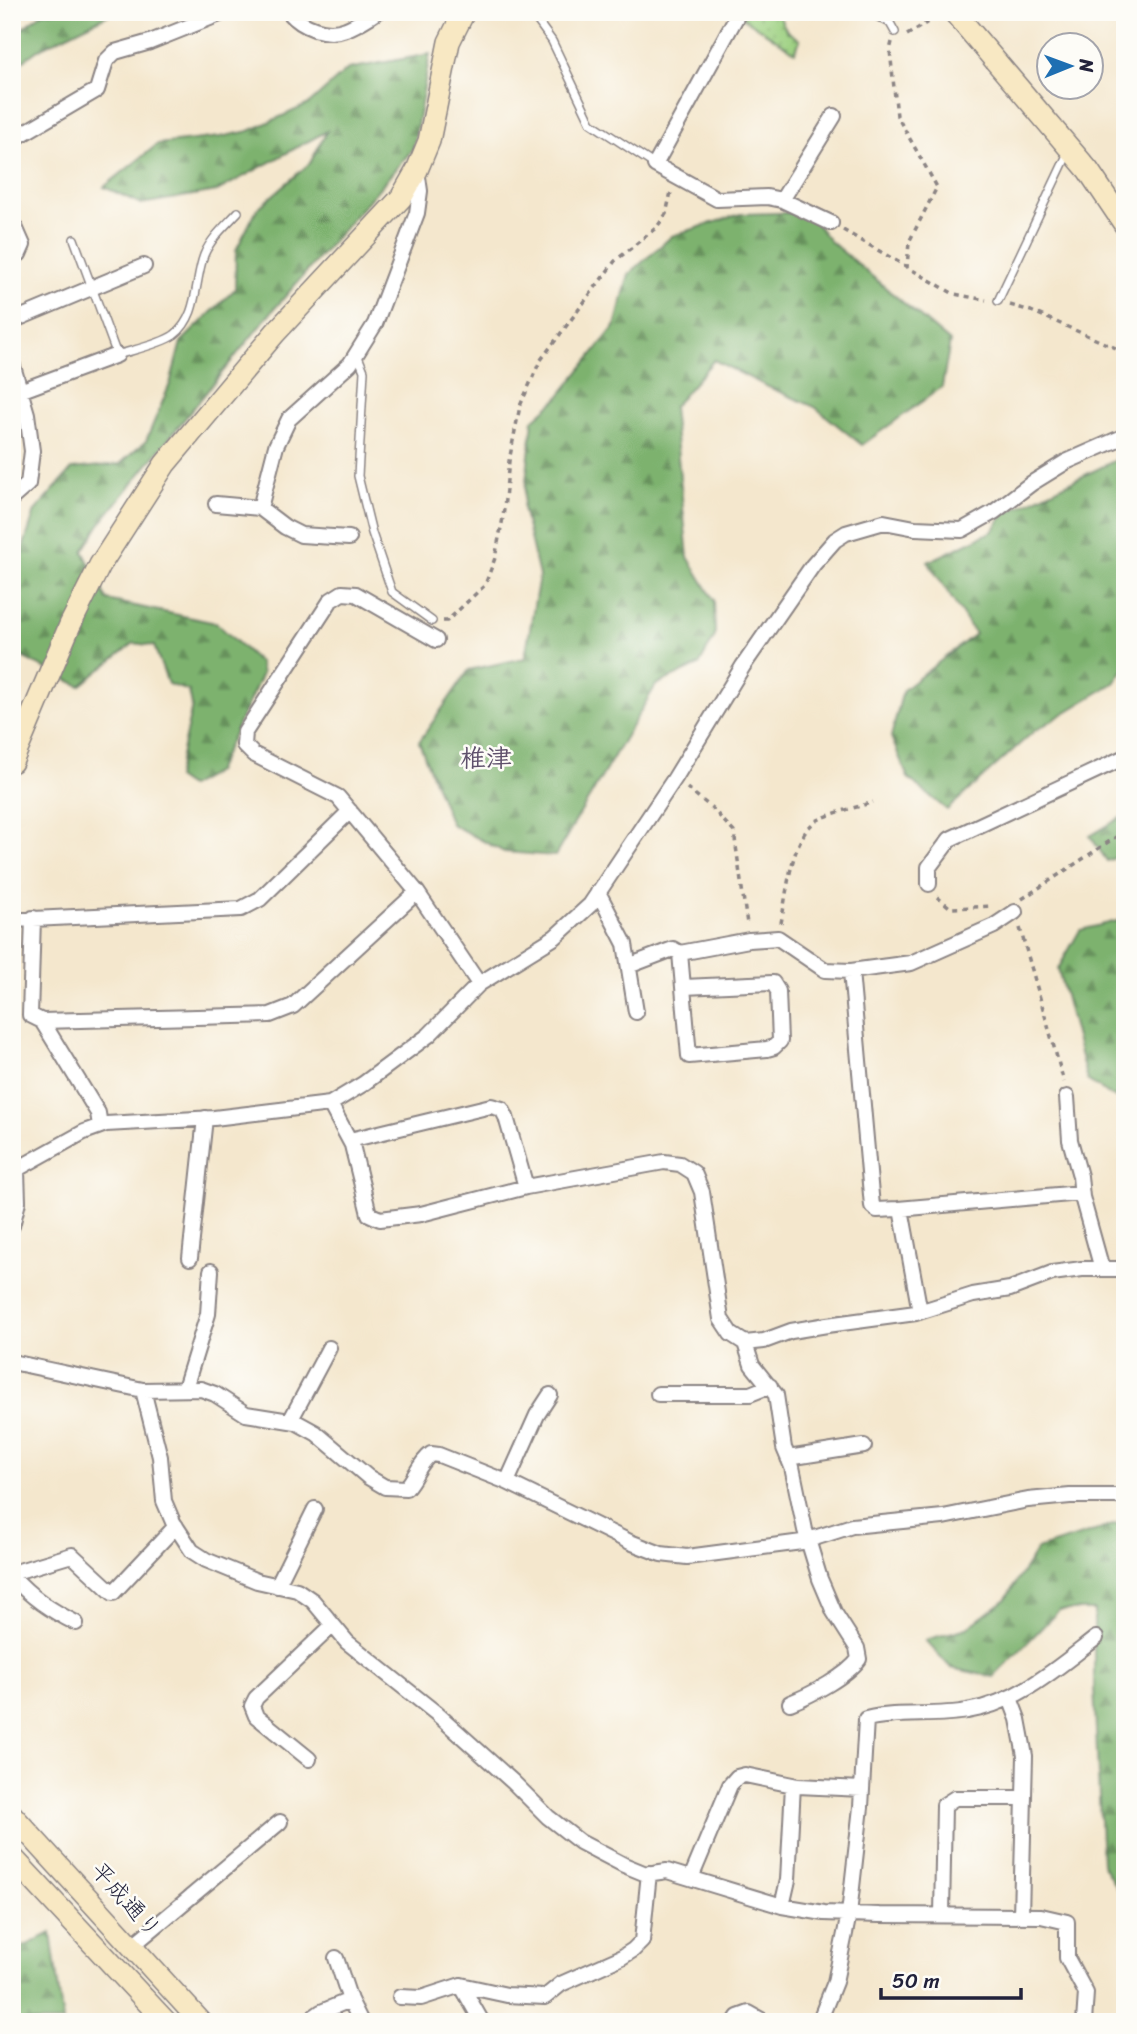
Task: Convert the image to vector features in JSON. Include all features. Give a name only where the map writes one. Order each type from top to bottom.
[{"type":"street","points":[[12,140],[97,90],[106,61],[115,52],[150,42],[225,12]]},
{"type":"street","points":[[289,12],[299,24],[314,29],[338,31],[346,30],[377,12]]},
{"type":"street","points":[[12,762],[70,625],[100,565],[165,464],[275,333],[401,198],[429,141],[449,42],[464,12]]},
{"type":"street","points":[[739,12],[654,165],[717,199],[767,197],[782,200],[831,223]]},
{"type":"street","points":[[954,12],[1088,170],[1125,225]]},
{"type":"street","points":[[782,200],[834,116]]},
{"type":"street","points":[[260,508],[276,446],[289,419],[350,364],[375,324],[417,213],[420,191],[417,170]]},
{"type":"street","points":[[12,220],[23,245],[19,254],[12,259]]},
{"type":"street","points":[[12,321],[145,267]]},
{"type":"street","points":[[20,391],[117,355]]},
{"type":"street","points":[[12,363],[27,414],[32,451],[28,484],[12,498]]},
{"type":"street","points":[[12,1226],[18,1202],[14,1172],[84,1132],[100,1126],[330,1104],[363,1084],[429,1034],[479,984],[555,937],[590,905],[675,778],[743,666],[813,565],[835,540],[846,533],[884,523],[962,530],[994,512],[1032,483],[1066,463],[1125,436]]},
{"type":"street","points":[[216,503],[260,508],[285,527],[301,535],[349,538]]},
{"type":"street","points":[[436,640],[356,594],[342,593],[331,600],[244,732],[244,746],[253,754],[338,797],[417,892],[479,984]]},
{"type":"street","points":[[929,884],[929,867],[950,839],[1125,757]]},
{"type":"street","points":[[12,920],[241,909],[260,899],[350,811]]},
{"type":"street","points":[[33,918],[30,1016],[42,1021],[270,1015],[293,1006],[417,892]]},
{"type":"street","points":[[598,892],[625,944],[631,965],[636,1012]]},
{"type":"street","points":[[631,965],[673,949],[680,953],[749,940],[778,939],[825,970],[851,971],[911,963],[994,926],[1014,909]]},
{"type":"street","points":[[680,953],[689,1056],[767,1049],[780,1041],[778,992],[773,983],[684,987]]},
{"type":"street","points":[[851,971],[872,1206],[877,1210],[901,1209],[1081,1193]]},
{"type":"street","points":[[42,1021],[98,1113],[100,1126]]},
{"type":"street","points":[[1067,1097],[1070,1140],[1102,1269]]},
{"type":"street","points":[[330,1104],[350,1140],[369,1214],[380,1219],[421,1214],[526,1187],[664,1162],[680,1164],[694,1173],[702,1192],[720,1319],[731,1334],[745,1343],[764,1341],[791,1331],[920,1312],[973,1295],[1010,1289],[1052,1273],[1125,1269]]},
{"type":"street","points":[[350,1140],[491,1106],[502,1110],[506,1117],[526,1187]]},
{"type":"street","points":[[190,1258],[205,1118]]},
{"type":"street","points":[[901,1209],[920,1312]]},
{"type":"street","points":[[185,1388],[188,1371],[208,1314],[211,1271]]},
{"type":"street","points":[[745,1343],[752,1365],[776,1395],[784,1448],[820,1579],[834,1612],[857,1648],[859,1659],[854,1667],[790,1703]]},
{"type":"street","points":[[290,1421],[329,1348]]},
{"type":"street","points":[[12,1362],[143,1390],[201,1389],[215,1394],[246,1414],[290,1421],[316,1433],[344,1459],[385,1487],[406,1488],[413,1481],[423,1460],[431,1454],[507,1482],[630,1542],[661,1554],[687,1557],[808,1540],[852,1526],[943,1517],[1028,1500],[1070,1496],[1125,1497]]},
{"type":"street","points":[[658,1394],[750,1394],[770,1386]]},
{"type":"street","points":[[143,1390],[160,1457],[164,1501],[191,1551],[257,1581],[297,1590],[313,1601],[347,1642],[436,1713],[548,1817],[580,1842],[624,1866],[649,1873],[667,1871],[782,1906],[824,1913],[1041,1916],[1067,1922],[1067,1958],[1086,1993],[1084,2022]]},
{"type":"street","points":[[507,1482],[537,1415],[550,1395]]},
{"type":"street","points":[[788,1458],[864,1446]]},
{"type":"street","points":[[278,1586],[315,1509]]},
{"type":"street","points":[[76,1622],[51,1611],[29,1594],[12,1574],[72,1555],[113,1593],[176,1526]]},
{"type":"street","points":[[309,1759],[256,1716],[253,1706],[256,1698],[333,1625]]},
{"type":"street","points":[[819,2022],[835,1982],[849,1914],[866,1719],[886,1715],[967,1711],[1010,1698],[1059,1667],[1097,1638]]},
{"type":"street","points":[[1010,1698],[1025,1756],[1021,1916]]},
{"type":"street","points":[[691,1878],[730,1785],[737,1777],[745,1775],[793,1785],[862,1789]]},
{"type":"street","points":[[782,1906],[788,1880],[793,1785]]},
{"type":"street","points":[[942,1916],[944,1805],[955,1798],[1024,1798]]},
{"type":"street","name":"平成通り","points":[[12,1815],[201,2022]]},
{"type":"street","points":[[132,1946],[280,1822]]},
{"type":"street","points":[[12,1857],[166,2022]]},
{"type":"street","points":[[400,1997],[421,1998],[461,1985],[507,1995],[545,1997],[561,1984],[622,1957],[642,1941],[649,1873]]},
{"type":"street","points":[[336,1958],[350,2000],[361,2022]]},
{"type":"street","points":[[461,1985],[482,2022]]},
{"type":"street","points":[[307,2022],[321,2012],[350,2000]]},
{"type":"street","points":[[734,2022],[738,2017],[750,2013],[765,2022]]},
{"type":"lane","points":[[531,12],[552,41],[591,123],[654,165]]},
{"type":"lane","points":[[869,12],[890,23],[895,32]]},
{"type":"lane","points":[[998,301],[1070,149]]},
{"type":"lane","points":[[74,239],[117,355],[173,335],[185,323],[195,301],[204,253],[215,236],[238,212]]},
{"type":"lane","points":[[356,354],[364,371],[358,476],[372,533],[392,592],[432,621]]},
{"type":"path","points":[[906,268],[909,242],[937,187],[897,116],[890,50],[895,32],[902,38],[943,12]]},
{"type":"path","points":[[432,621],[447,621],[485,586],[495,558],[503,518],[509,461],[520,406],[540,360],[615,261],[657,227],[666,214],[675,176]]},
{"type":"path","points":[[831,223],[954,294],[998,301],[1031,311],[1125,352]]},
{"type":"path","points":[[675,778],[712,808],[734,832],[749,940]]},
{"type":"path","points":[[778,939],[798,844],[806,828],[819,819],[873,803]]},
{"type":"path","points":[[929,884],[938,899],[951,908],[1014,909],[1027,894],[1125,831]]},
{"type":"path","points":[[1014,909],[1058,1053],[1067,1097]]},
{"type":"green space","points":[[44,12],[114,12],[39,49],[12,69],[12,36]]},
{"type":"green space","points":[[744,12],[777,12],[787,31],[800,40],[795,52],[742,17]]},
{"type":"green space","points":[[430,54],[413,149],[263,322],[102,521],[83,551],[107,600],[216,623],[259,662],[262,674],[216,772],[189,787],[176,778],[192,706],[189,691],[168,684],[154,646],[134,643],[80,686],[20,656],[12,625],[12,582],[35,511],[72,469],[120,464],[146,441],[170,384],[181,342],[235,289],[236,250],[257,209],[310,163],[327,131],[217,191],[141,204],[104,187],[158,144],[249,131],[309,104],[348,69]]},
{"type":"green space","points":[[807,212],[830,241],[950,342],[942,387],[862,445],[815,407],[714,360],[673,407],[688,557],[714,600],[715,636],[699,665],[656,685],[555,856],[504,852],[451,824],[419,742],[469,670],[525,658],[539,576],[523,508],[533,420],[558,398],[615,326],[629,274],[672,236],[740,214]]},
{"type":"green space","points":[[1116,460],[1125,473],[1125,667],[1114,683],[1033,732],[947,810],[908,778],[891,737],[903,690],[975,634],[928,562],[993,531],[1004,514]]},
{"type":"green space","points":[[1125,815],[1125,854],[1107,861],[1090,836]]},
{"type":"green space","points":[[1125,919],[1125,1104],[1087,1080],[1058,969],[1080,930]]},
{"type":"green space","points":[[1117,1524],[1125,1533],[1125,1902],[1102,1864],[1094,1686],[1094,1610],[1059,1610],[994,1677],[951,1668],[925,1640],[967,1628],[1005,1600],[1037,1549]]},
{"type":"green space","points":[[51,1933],[63,2022],[12,2022],[12,1962],[21,1948]]},
{"type":"district","name":"椎津","points":[[486,758]]}]
